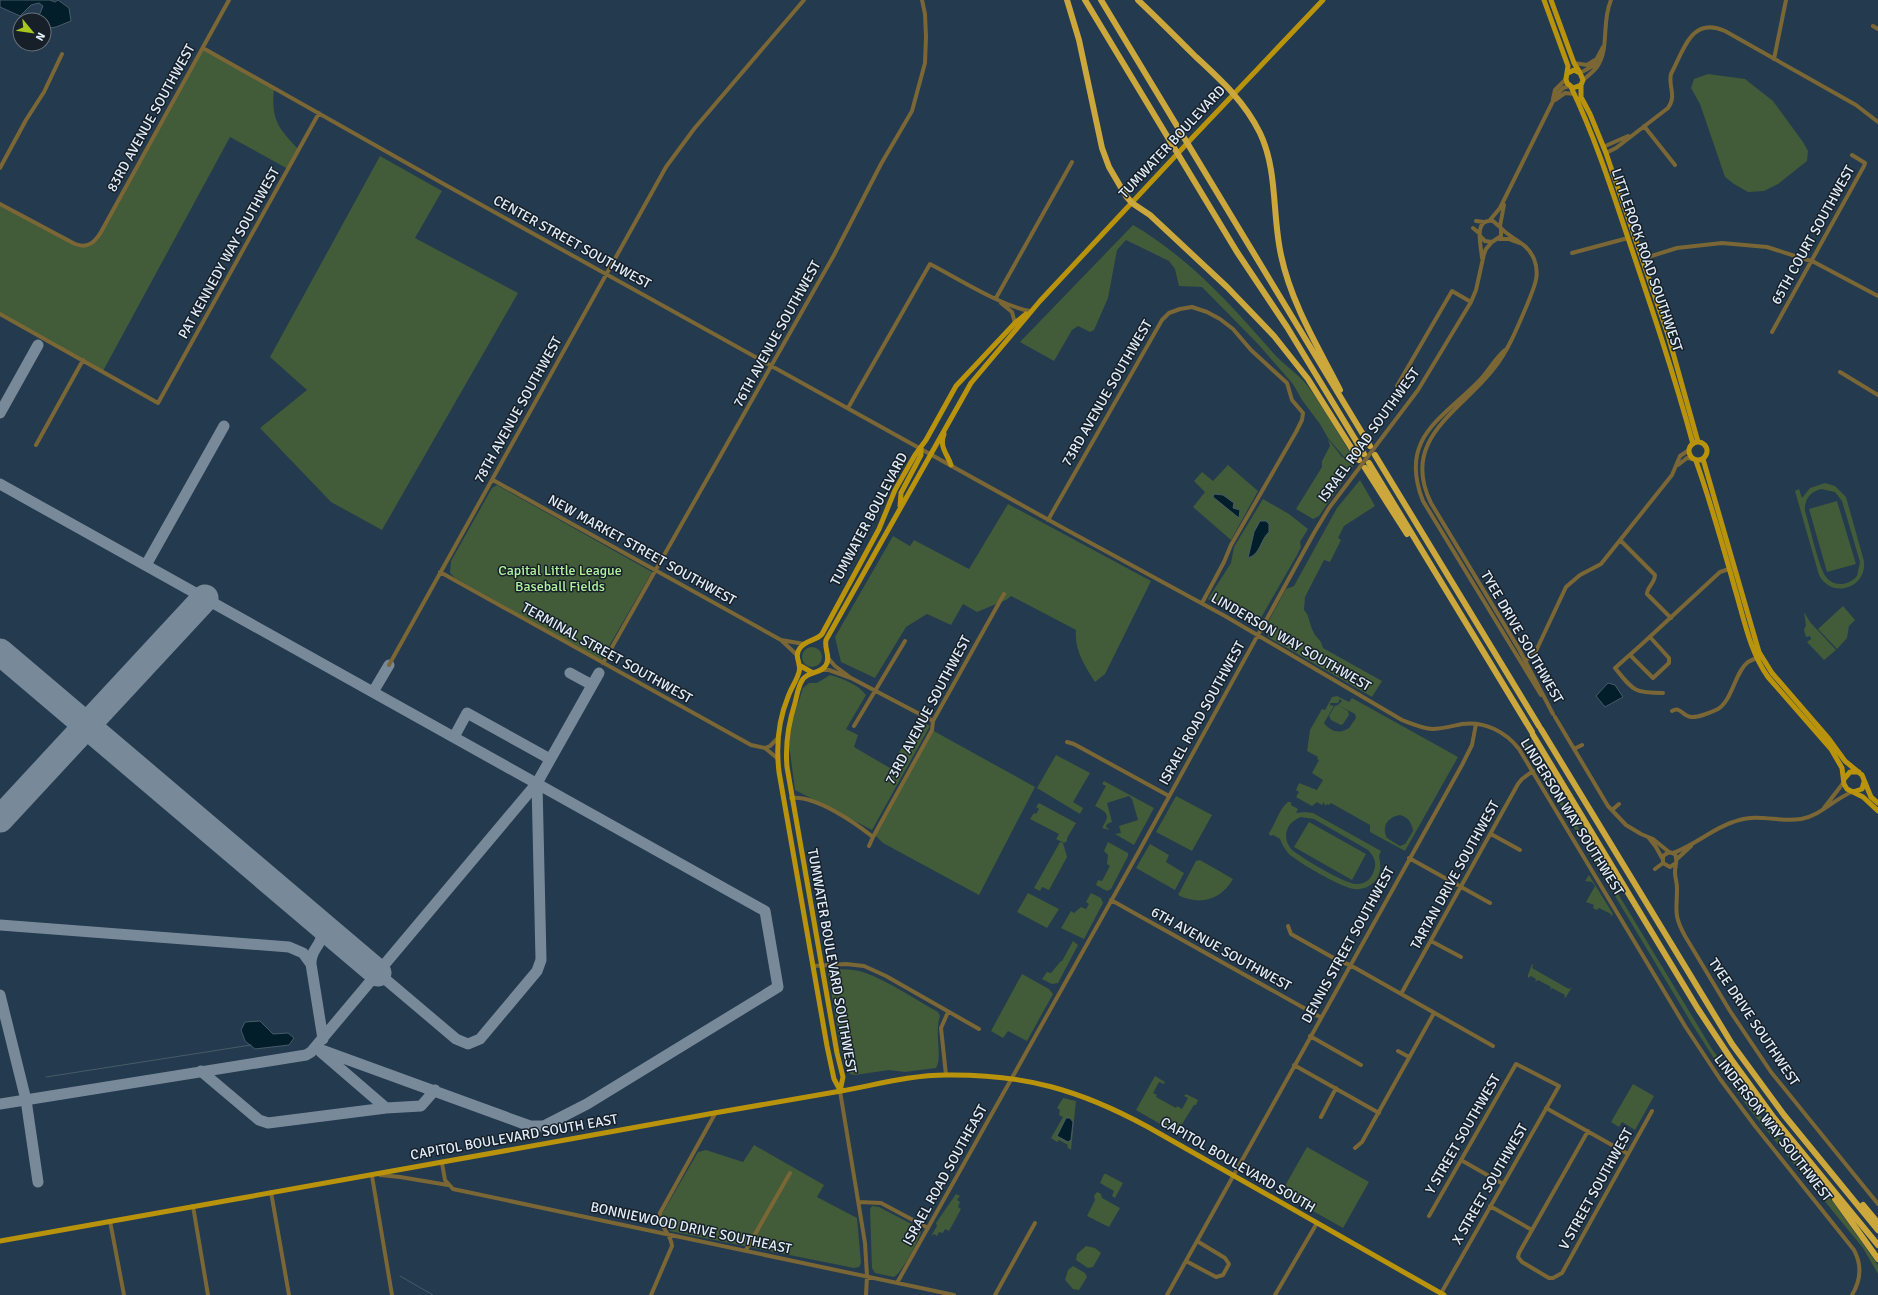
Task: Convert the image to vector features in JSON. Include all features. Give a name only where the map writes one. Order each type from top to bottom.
[{"type":"highway","points":[[1067,0],[1077,33],[1102,148],[1116,179],[1132,202],[1150,215],[1227,287],[1265,326],[1308,379],[1359,460]]},
{"type":"highway","points":[[1085,0],[1237,252],[1287,327],[1364,454]]},
{"type":"highway","points":[[1101,0],[1370,446]]},
{"type":"highway","points":[[1138,0],[1234,94],[1254,121],[1266,147],[1271,170],[1279,248],[1291,289],[1307,325],[1365,438]]},
{"type":"highway","points":[[1375,455],[1716,1018],[1755,1077],[1878,1230]]},
{"type":"highway","points":[[1367,466],[1417,549],[1439,579],[1698,1009],[1731,1059],[1774,1118],[1878,1245]]},
{"type":"highway","points":[[1810,1147],[1878,1223]]},
{"type":"highway","points":[[1821,1175],[1829,1190],[1878,1259]]},
{"type":"main road","name":"TUMWATER BOULEVARD","points":[[813,641],[822,634],[879,529],[895,490],[956,386],[1015,323],[1040,301],[1194,136],[1324,0]]},
{"type":"main road","points":[[1544,0],[1568,66],[1566,79],[1570,86],[1576,88],[1582,82],[1580,72],[1574,63],[1551,0]]},
{"type":"main road","points":[[1568,73],[1574,70],[1580,72]]},
{"type":"main road","name":"LITTLEROCK ROAD SOUTHWEST","points":[[1582,82],[1581,97],[1590,114],[1606,153],[1676,360],[1695,443]]},
{"type":"main road","name":"LITTLEROCK ROAD SOUTHWEST","points":[[1570,86],[1597,150],[1628,238],[1695,443]]},
{"type":"main road","name":"TUMWATER BOULEVARD","points":[[826,650],[826,640],[971,383],[1040,301]]},
{"type":"main road","points":[[944,431],[943,448],[951,465]]},
{"type":"main road","points":[[1695,443],[1689,450],[1694,460],[1757,658],[1768,677],[1831,749],[1842,768],[1845,787],[1867,800],[1878,811]]},
{"type":"main road","name":"LITTLEROCK ROAD SOUTHWEST","points":[[1695,443],[1704,444],[1707,449],[1707,455],[1703,459],[1754,635],[1763,658],[1772,673],[1829,739],[1845,761],[1860,773],[1871,797],[1878,803]]},
{"type":"main road","points":[[900,508],[901,493],[921,455],[921,448]]},
{"type":"main road","points":[[1694,460],[1703,459]]},
{"type":"main road","points":[[813,641],[826,650],[828,658],[826,665],[822,670],[813,673],[799,664],[796,655],[804,644],[813,641]]},
{"type":"main road","name":"TUMWATER BOULEVARD SOUTHWEST","points":[[799,664],[799,673],[791,689],[782,714],[778,738],[777,758],[827,1046],[834,1079],[840,1091]]},
{"type":"main road","name":"TUMWATER BOULEVARD SOUTHWEST","points":[[813,673],[804,678],[788,723],[786,767],[837,1053],[843,1077],[840,1091]]},
{"type":"main road","points":[[1844,781],[1850,772],[1860,773]]},
{"type":"main road","points":[[1852,792],[1862,789],[1864,780]]},
{"type":"main road","name":"CAPITOL BOULEVARD SOUTH","points":[[946,1075],[1012,1078],[1069,1090],[1098,1102],[1137,1121],[1441,1294]]},
{"type":"main road","name":"CAPITOL BOULEVARD SOUTH EAST","points":[[0,1241],[442,1163],[716,1112],[910,1079],[946,1075]]},
{"type":"street","name":"83RD AVENUE SOUTHWEST","points":[[0,204],[75,244],[81,246],[90,244],[96,240],[229,0]]},
{"type":"street","name":"78TH AVENUE SOUTHWEST","points":[[389,664],[493,480],[666,166],[694,129],[804,0]]},
{"type":"street","name":"76TH AVENUE SOUTHWEST","points":[[603,663],[772,366],[834,255],[881,164],[912,111],[925,64],[925,29],[922,0]]},
{"type":"street","points":[[1582,82],[1597,67],[1603,54],[1605,44],[1605,18],[1611,0]]},
{"type":"street","points":[[1774,59],[1786,0]]},
{"type":"street","points":[[1873,26],[1878,29]]},
{"type":"street","points":[[1606,153],[1616,148],[1671,103],[1673,93],[1670,80],[1671,74],[1693,34],[1703,27],[1718,28],[1856,105],[1878,122]]},
{"type":"street","points":[[1580,72],[1591,68],[1605,44]]},
{"type":"street","name":"CENTER STREET SOUTHWEST","points":[[203,48],[931,454]]},
{"type":"street","points":[[0,168],[26,120],[44,92],[62,54]]},
{"type":"street","points":[[1574,63],[1586,65],[1593,62],[1598,57]]},
{"type":"street","points":[[1476,221],[1484,222],[1490,220],[1497,214],[1517,172],[1544,123],[1556,90],[1566,79]]},
{"type":"street","points":[[1552,103],[1559,92],[1570,86]]},
{"type":"street","points":[[1552,103],[1563,93],[1569,92],[1574,94]]},
{"type":"street","name":"PAT KENNEDY WAY SOUTHWEST","points":[[83,360],[158,403],[319,113]]},
{"type":"street","points":[[1644,126],[1674,165]]},
{"type":"street","points":[[1603,147],[1634,134]]},
{"type":"street","name":"65TH COURT SOUTHWEST","points":[[1772,332],[1865,163],[1852,155]]},
{"type":"street","points":[[996,298],[1072,162]]},
{"type":"street","points":[[1499,239],[1501,216],[1506,195]]},
{"type":"street","points":[[1490,220],[1497,222],[1501,227]]},
{"type":"street","points":[[1480,234],[1481,226],[1484,222]]},
{"type":"street","name":"TYEE DRIVE SOUTHWEST","points":[[1501,227],[1523,244],[1534,258],[1537,278],[1504,355],[1484,382],[1434,432],[1425,452],[1422,474],[1425,492],[1431,503],[1553,714],[1524,662]]},
{"type":"street","points":[[1473,228],[1485,241],[1492,242],[1499,239],[1509,239],[1523,244]]},
{"type":"street","name":"ISRAEL ROAD SOUTHWEST","points":[[1480,234],[1482,264]]},
{"type":"street","points":[[1572,253],[1628,238]]},
{"type":"street","name":"ISRAEL ROAD SOUTHWEST","points":[[1012,1078],[1329,508],[1418,390],[1471,302],[1476,290],[1486,249],[1492,242]]},
{"type":"street","points":[[1642,259],[1677,248],[1722,243],[1767,247],[1811,261],[1878,296]]},
{"type":"street","points":[[848,408],[930,264],[1020,310],[1030,311]]},
{"type":"street","points":[[1398,386],[1452,291],[1471,302]]},
{"type":"street","points":[[996,298],[1012,312],[1015,323]]},
{"type":"street","name":"73RD AVENUE SOUTHWEST","points":[[1048,520],[1162,320],[1169,313],[1192,307],[1207,312],[1220,319],[1287,383],[1292,400],[1303,413],[1299,426],[1231,545],[1224,562],[1202,603]]},
{"type":"street","points":[[0,314],[83,360],[36,445]]},
{"type":"street","points":[[1840,372],[1878,395]]},
{"type":"street","points":[[1524,662],[1535,653],[1566,587],[1580,575],[1600,565],[1621,541],[1672,475],[1678,465],[1680,456],[1689,450]]},
{"type":"street","name":"LINDERSON WAY SOUTHWEST","points":[[931,454],[1048,520],[1202,603],[1411,724],[1433,729],[1476,724],[1497,730],[1510,738],[1520,749],[1705,1057],[1755,1126],[1851,1244],[1858,1257],[1860,1269],[1858,1281],[1852,1295]]},
{"type":"street","points":[[1678,465],[1687,458],[1694,460]]},
{"type":"street","name":"NEW MARKET STREET SOUTHWEST","points":[[493,480],[781,640],[796,655]]},
{"type":"street","points":[[1621,541],[1655,575],[1655,579],[1648,589],[1647,594],[1671,618]]},
{"type":"street","points":[[1663,693],[1643,693],[1633,689],[1615,668],[1720,572],[1729,569]]},
{"type":"street","name":"TERMINAL STREET SOUTHWEST","points":[[440,572],[751,746],[765,748],[777,758]]},
{"type":"street","name":"73RD AVENUE SOUTHWEST","points":[[869,846],[932,730],[933,721],[1004,594]]},
{"type":"street","points":[[1630,655],[1653,678],[1660,672],[1669,663],[1669,658],[1650,637]]},
{"type":"street","name":"NEW MARKET STREET SOUTHWEST","points":[[781,640],[804,644]]},
{"type":"street","points":[[854,726],[905,641]]},
{"type":"street","points":[[828,658],[835,666],[851,678]]},
{"type":"street","points":[[1672,712],[1676,709],[1680,710],[1687,716],[1693,717],[1718,709],[1724,703],[1744,666],[1757,658]]},
{"type":"street","points":[[822,670],[829,670],[851,678],[933,721]]},
{"type":"street","name":"TYEE DRIVE SOUTHWEST","points":[[1555,717],[1612,810],[1626,825],[1657,841],[1671,852],[1677,861],[1675,875],[1677,889],[1676,912],[1680,926],[1730,1011],[1780,1083],[1878,1204]]},
{"type":"street","name":"DENNIS STREET SOUTHWEST","points":[[1167,1295],[1472,745],[1476,724]]},
{"type":"street","points":[[765,748],[770,746],[778,738]]},
{"type":"street","points":[[1067,742],[1074,744],[1169,796]]},
{"type":"street","points":[[1574,749],[1582,745]]},
{"type":"street","name":"TARTAN DRIVE SOUTHWEST","points":[[1401,994],[1518,784],[1533,771]]},
{"type":"street","points":[[1824,808],[1844,781]]},
{"type":"street","points":[[1664,863],[1664,854],[1691,845],[1735,821],[1761,817],[1801,819],[1817,813],[1842,796],[1852,792]]},
{"type":"street","points":[[791,798],[800,796],[812,801],[858,826],[873,837]]},
{"type":"street","points":[[1612,810],[1619,804]]},
{"type":"street","points":[[1491,834],[1520,850]]},
{"type":"street","name":"TYEE DRIVE SOUTHWEST","points":[[1649,838],[1656,847],[1664,863],[1675,875]]},
{"type":"street","points":[[1664,863],[1672,866],[1691,845]]},
{"type":"street","points":[[1409,858],[1490,903]]},
{"type":"street","points":[[1655,869],[1664,863]]},
{"type":"street","name":"6TH AVENUE SOUTHWEST","points":[[1111,900],[1320,1017]]},
{"type":"street","points":[[1288,926],[1291,934],[1339,961],[1350,965],[1493,1046]]},
{"type":"street","points":[[1431,941],[1461,958]]},
{"type":"street","points":[[813,966],[846,964],[864,966],[886,976],[978,1029]]},
{"type":"street","points":[[946,1075],[941,1028],[948,1012]]},
{"type":"street","points":[[1356,1148],[1362,1142],[1379,1113],[1434,1013]]},
{"type":"street","points":[[1310,1036],[1361,1065]]},
{"type":"street","points":[[1398,1051],[1409,1057]]},
{"type":"street","name":"X STREET SOUTHWEST","points":[[1441,1294],[1559,1086],[1516,1064]]},
{"type":"street","name":"Y STREET SOUTHWEST","points":[[1429,1216],[1516,1064]]},
{"type":"street","points":[[1294,1065],[1379,1113]]},
{"type":"street","name":"ISRAEL ROAD SOUTHEAST","points":[[897,1283],[1012,1078]]},
{"type":"street","points":[[1321,1116],[1336,1088]]},
{"type":"street","points":[[840,1091],[865,1242],[867,1276],[866,1295]]},
{"type":"street","points":[[1546,1108],[1628,1154]]},
{"type":"street","name":"V STREET SOUTHWEST","points":[[1532,1230],[1518,1257],[1522,1262],[1549,1278],[1558,1276],[1562,1273],[1652,1111]]},
{"type":"street","points":[[651,1295],[672,1246],[668,1233],[660,1222],[660,1213],[716,1112]]},
{"type":"street","points":[[1490,1206],[1532,1230],[1588,1132]]},
{"type":"street","points":[[1461,1160],[1503,1184]]},
{"type":"street","points":[[442,1163],[444,1178],[448,1185]]},
{"type":"street","points":[[746,1250],[790,1173]]},
{"type":"street","points":[[374,1175],[392,1295]]},
{"type":"street","name":"BONNIEWOOD DRIVE SOUTHEAST","points":[[374,1175],[400,1176],[448,1185],[453,1189],[668,1233],[954,1295]]},
{"type":"street","points":[[271,1192],[289,1295]]},
{"type":"street","points":[[859,1202],[881,1203],[928,1228]]},
{"type":"street","points":[[193,1206],[208,1295]]},
{"type":"street","points":[[110,1221],[124,1295]]},
{"type":"street","points":[[995,1295],[1035,1223]]},
{"type":"street","points":[[1275,1295],[1317,1223]]},
{"type":"street","points":[[1186,1261],[1216,1277],[1223,1275],[1225,1272],[1228,1264],[1225,1258],[1197,1241]]},
{"type":"green space","points":[[203,48],[274,88],[273,99],[275,116],[281,129],[299,150],[288,169],[230,137],[103,371],[0,314],[0,203],[78,245],[94,242]]},
{"type":"green space","points":[[1708,74],[1745,79],[1773,101],[1803,142],[1808,151],[1807,161],[1778,184],[1764,191],[1748,192],[1725,177],[1700,104],[1691,88],[1694,79]]},
{"type":"green space","points":[[380,156],[442,191],[415,238],[518,293],[382,530],[331,502],[260,428],[307,390],[270,357]]},
{"type":"green space","points":[[1133,225],[1154,238],[1192,268],[1227,302],[1276,356],[1307,385],[1356,462],[1344,457],[1328,438],[1293,384],[1258,344],[1202,287],[1179,286],[1175,269],[1169,261],[1126,240],[1117,250],[1108,298],[1094,330],[1090,332],[1078,326],[1072,330],[1054,361],[1020,342]]},
{"type":"green space","points":[[1328,439],[1342,457],[1355,463],[1319,516],[1313,519],[1296,509],[1322,467],[1322,461],[1330,446]]},
{"type":"green space","points":[[1228,465],[1258,491],[1231,540],[1193,507],[1205,492],[1194,481],[1202,472],[1213,481]]},
{"type":"green space","points":[[1360,480],[1375,506],[1344,526],[1338,538],[1341,540],[1330,562],[1324,560],[1305,597],[1304,610],[1314,634],[1321,642],[1323,648],[1382,681],[1372,697],[1268,637],[1268,622],[1286,589],[1294,586],[1337,508]]},
{"type":"green space","points":[[1825,483],[1835,486],[1846,497],[1864,561],[1863,571],[1860,578],[1847,588],[1832,587],[1819,575],[1795,491],[1799,489],[1802,498],[1810,488]],"holes":[[[1821,489],[1835,492],[1842,501],[1860,562],[1857,576],[1853,580],[1844,584],[1835,583],[1824,574],[1816,552],[1805,511],[1808,497],[1817,490]]]},
{"type":"green space","name":"Capital Little League Baseball Fields","points":[[497,485],[652,572],[601,660],[455,578],[450,573],[451,561],[492,488]]},
{"type":"green space","points":[[1263,499],[1289,514],[1308,529],[1300,542],[1301,547],[1297,555],[1258,623],[1252,625],[1208,599],[1231,563],[1234,547]]},
{"type":"green space","points":[[1837,501],[1856,564],[1827,572],[1809,509]]},
{"type":"green space","points":[[1008,504],[1151,581],[1105,674],[1095,682],[1078,651],[1076,630],[1011,596],[1006,600],[977,612],[963,604],[951,625],[927,614],[906,627],[875,678],[841,662],[835,637],[893,536],[910,546],[914,540],[969,569]]},
{"type":"green space","points":[[1843,606],[1855,620],[1849,626],[1847,638],[1837,649],[1818,629]]},
{"type":"green space","points":[[1804,612],[1810,622],[1836,650],[1824,660],[1807,642],[1811,639],[1810,636],[1806,637],[1804,630],[1806,625]]},
{"type":"green space","points":[[808,647],[816,647],[822,653],[822,661],[816,667],[808,667],[802,661],[802,653]]},
{"type":"green space","points":[[830,675],[850,682],[863,691],[866,695],[846,729],[858,735],[854,747],[890,768],[918,720],[930,726],[872,830],[795,790],[789,744],[793,719],[803,688],[809,683],[817,683]]},
{"type":"green space","points":[[1337,696],[1349,702],[1352,698],[1458,757],[1405,851],[1370,832],[1370,825],[1331,803],[1325,806],[1324,802],[1322,805],[1317,802],[1312,806],[1296,797],[1299,792],[1296,790],[1299,783],[1317,790],[1323,780],[1312,773],[1319,760],[1317,759],[1318,757],[1307,751],[1310,730],[1322,709],[1325,710],[1332,697]],"holes":[[[1340,699],[1342,701],[1338,705],[1355,714],[1356,718],[1346,730],[1336,731],[1324,723],[1334,706],[1330,705],[1330,703],[1338,703]],[[1400,815],[1409,821],[1412,825],[1413,831],[1405,844],[1400,846],[1387,838],[1385,834],[1385,826],[1389,820]]]},
{"type":"green space","points":[[1338,705],[1348,711],[1349,715],[1341,725],[1331,720],[1329,716],[1335,706]]},
{"type":"green space","points":[[932,730],[1035,787],[979,895],[883,843],[874,834]]},
{"type":"green space","points":[[1525,740],[1712,1049],[1765,1122],[1833,1202],[1878,1265],[1878,1274],[1863,1248],[1750,1110],[1722,1071],[1692,1024],[1523,743]]},
{"type":"green space","points":[[1056,755],[1090,773],[1073,802],[1083,808],[1080,814],[1037,788]]},
{"type":"green space","points":[[1104,781],[1154,808],[1134,845],[1115,834],[1121,833],[1119,826],[1138,820],[1132,799],[1129,796],[1107,803],[1112,822],[1107,824],[1106,827],[1110,830],[1102,828],[1107,815],[1095,806],[1106,786],[1102,784]]},
{"type":"green space","points":[[1176,796],[1212,815],[1192,851],[1156,832]]},
{"type":"green space","points":[[1288,802],[1291,802],[1291,805],[1298,809],[1296,813],[1313,813],[1381,851],[1379,856],[1380,871],[1376,880],[1369,886],[1363,888],[1348,888],[1320,874],[1288,853],[1280,839],[1273,835],[1270,836],[1269,833]],"holes":[[[1301,817],[1314,819],[1370,852],[1373,857],[1375,867],[1373,873],[1367,881],[1362,884],[1356,884],[1343,880],[1292,850],[1286,836],[1289,826],[1296,819]]]},
{"type":"green space","points":[[1039,803],[1076,823],[1067,838],[1067,841],[1064,843],[1056,839],[1059,834],[1030,819],[1039,809],[1036,807]]},
{"type":"green space","points":[[1309,822],[1366,854],[1352,880],[1294,847]]},
{"type":"green space","points":[[1060,842],[1063,843],[1067,857],[1049,890],[1042,887],[1040,891],[1034,888]]},
{"type":"green space","points":[[1108,842],[1128,853],[1128,856],[1111,889],[1107,891],[1096,885],[1098,880],[1102,881],[1110,866],[1107,864],[1108,855],[1104,851]]},
{"type":"green space","points":[[1150,844],[1169,855],[1166,862],[1184,873],[1175,890],[1136,868]]},
{"type":"green space","points":[[1200,860],[1233,879],[1222,892],[1209,899],[1194,900],[1178,895],[1196,861]]},
{"type":"green space","points":[[1589,875],[1613,914],[1610,917],[1611,914],[1599,908],[1597,910],[1593,908],[1594,905],[1586,902],[1595,886],[1592,882],[1585,881]]},
{"type":"green space","points":[[1028,893],[1059,909],[1047,928],[1017,912]]},
{"type":"green space","points":[[1091,893],[1101,898],[1103,903],[1084,939],[1061,928],[1071,911],[1074,913],[1081,907],[1086,909],[1089,904],[1086,902]]},
{"type":"green space","points":[[1073,941],[1078,945],[1058,983],[1052,984],[1042,979],[1047,972],[1051,973],[1062,961]]},
{"type":"green space","points":[[1532,964],[1532,968],[1569,989],[1572,987],[1566,997],[1564,998],[1565,995],[1552,988],[1550,991],[1551,987],[1538,980],[1535,982],[1536,979],[1531,976],[1528,978]]},
{"type":"green space","points":[[832,969],[855,970],[873,976],[892,985],[938,1012],[940,1016],[938,1023],[939,1058],[936,1068],[905,1072],[889,1070],[855,1075],[850,1074],[844,1064],[828,974]]},
{"type":"green space","points":[[1022,974],[1049,989],[1053,994],[1027,1041],[1008,1031],[1003,1038],[991,1031]]},
{"type":"green space","points":[[1155,1076],[1165,1082],[1164,1084],[1159,1082],[1153,1093],[1157,1095],[1156,1097],[1176,1108],[1177,1106],[1182,1109],[1188,1098],[1184,1096],[1186,1094],[1198,1100],[1179,1129],[1181,1131],[1179,1135],[1136,1110]]},
{"type":"green space","points":[[1633,1084],[1654,1096],[1635,1130],[1622,1122],[1619,1127],[1611,1122]]},
{"type":"green space","points":[[1063,1098],[1076,1101],[1071,1150],[1067,1147],[1068,1145],[1059,1140],[1057,1142],[1051,1138],[1063,1117],[1059,1115],[1060,1110],[1057,1108]]},
{"type":"green space","points":[[754,1145],[824,1185],[817,1197],[857,1218],[861,1263],[859,1267],[854,1268],[670,1231],[664,1222],[662,1214],[698,1152],[706,1150],[743,1162]]},
{"type":"green space","points":[[1307,1147],[1369,1182],[1343,1228],[1281,1193]]},
{"type":"green space","points":[[1104,1174],[1123,1183],[1115,1198],[1112,1196],[1114,1191],[1100,1183]]},
{"type":"green space","points":[[1097,1192],[1101,1194],[1102,1198],[1120,1208],[1109,1227],[1087,1216],[1095,1200],[1094,1196]]},
{"type":"green space","points":[[956,1194],[960,1196],[957,1200],[960,1202],[958,1207],[961,1209],[949,1231],[945,1229],[943,1233],[939,1232],[937,1236],[934,1234],[931,1236],[937,1226],[936,1223]]},
{"type":"green space","points":[[872,1206],[879,1207],[919,1228],[921,1231],[910,1256],[901,1270],[894,1277],[875,1273],[872,1268],[870,1209]]},
{"type":"green space","points":[[1086,1246],[1095,1248],[1101,1253],[1093,1267],[1088,1268],[1076,1260],[1077,1254]]},
{"type":"green space","points":[[1073,1266],[1085,1273],[1087,1277],[1079,1290],[1073,1289],[1065,1280],[1068,1270]]},
{"type":"water","points":[[0,0],[50,0],[55,2],[58,0],[69,8],[71,21],[52,28],[52,12],[40,12],[43,6],[39,3],[31,5],[24,12],[12,12],[0,7]]},
{"type":"water","points":[[1214,494],[1223,495],[1234,503],[1233,508],[1240,510],[1239,518],[1213,497]]},
{"type":"water","points":[[1260,521],[1266,521],[1269,524],[1269,532],[1256,553],[1248,558],[1254,532]]},
{"type":"water","points":[[1608,683],[1615,685],[1623,697],[1605,707],[1596,696]]},
{"type":"water","points":[[260,1021],[273,1034],[288,1033],[294,1038],[289,1045],[255,1049],[245,1041],[241,1030],[245,1022]]},
{"type":"water","points":[[1066,1118],[1070,1118],[1073,1122],[1071,1140],[1068,1142],[1057,1136]]},
{"type":"waterway","points":[[46,1077],[251,1045]]},
{"type":"waterway","points":[[400,1276],[433,1295]]},
{"type":"taxiway","points":[[0,413],[38,345]]},
{"type":"taxiway","points":[[146,565],[224,426]]},
{"type":"taxiway","points":[[0,484],[765,911],[778,987],[587,1104],[544,1126],[530,1126],[316,1048]]},
{"type":"taxiway","points":[[373,692],[389,665]]},
{"type":"taxiway","points":[[570,673],[592,685]]},
{"type":"taxiway","points":[[0,1104],[306,1055],[311,1052],[537,783],[599,673]]},
{"type":"taxiway","points":[[454,737],[467,713],[550,759]]},
{"type":"taxiway","points":[[378,973],[456,1039],[468,1044],[480,1039],[537,971],[541,960],[537,783]]},
{"type":"taxiway","points":[[317,921],[320,929],[321,940],[313,952],[311,964],[323,1039]]},
{"type":"taxiway","points":[[0,925],[289,947],[303,953],[311,964]]},
{"type":"taxiway","points":[[0,995],[26,1100],[38,1182]]},
{"type":"taxiway","points":[[321,1052],[386,1108],[421,1106],[435,1090]]},
{"type":"taxiway","points":[[201,1071],[259,1120],[268,1123],[386,1108]]},
{"type":"runway","points":[[0,819],[205,598]]},
{"type":"runway","points":[[0,652],[378,973]]}]
